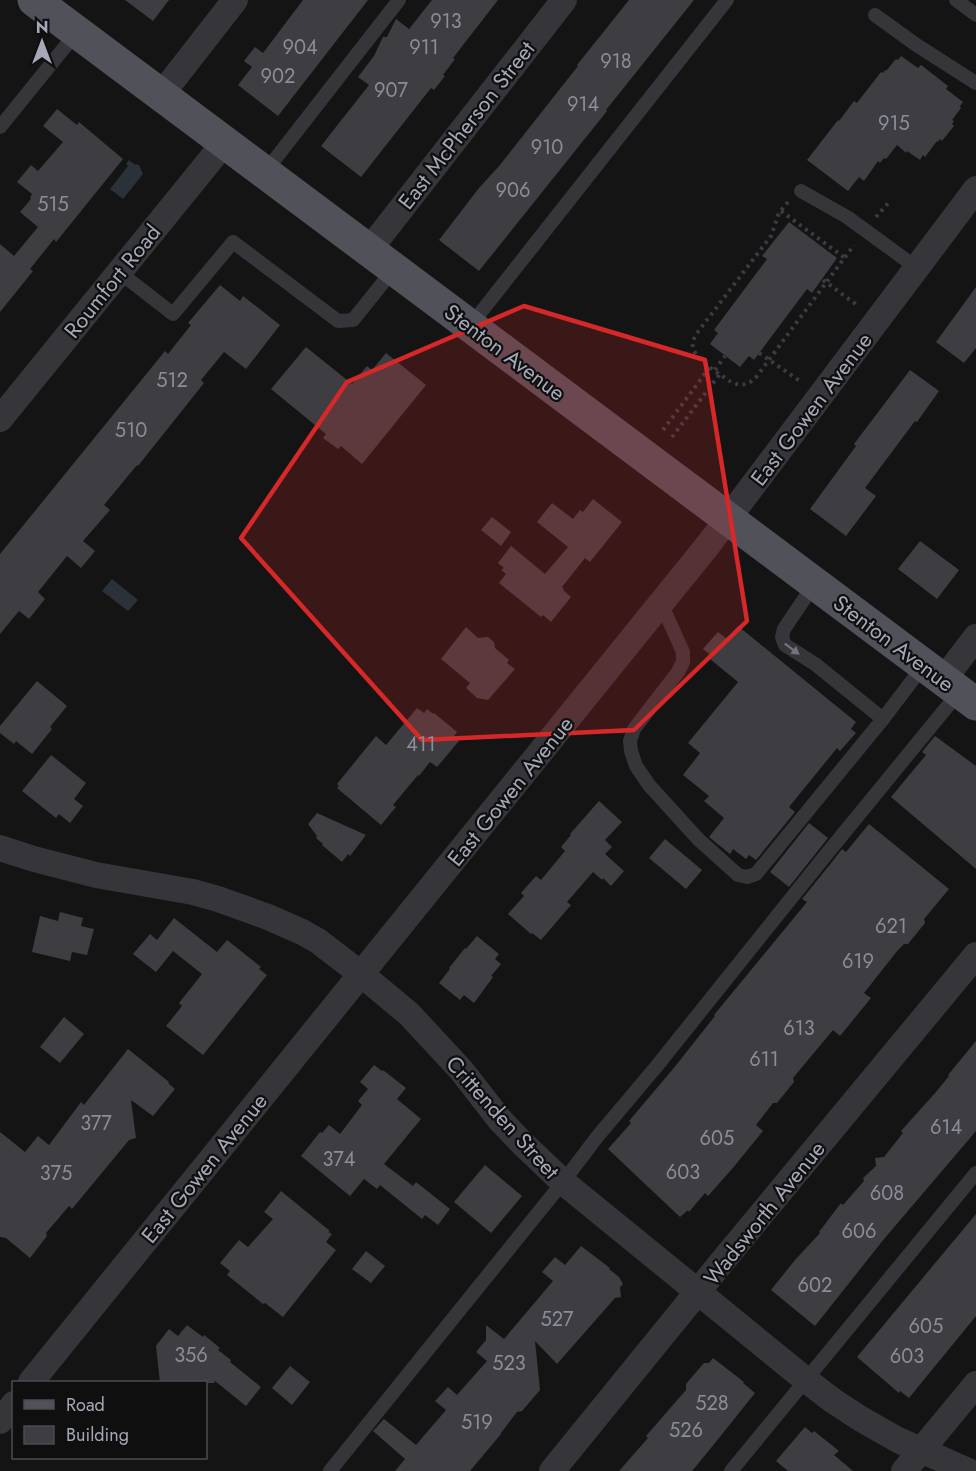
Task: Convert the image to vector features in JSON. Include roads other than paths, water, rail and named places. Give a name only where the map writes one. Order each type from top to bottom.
[{"type":"main road","name":"Stenton Avenue","points":[[56,13],[161,95],[951,685]]},
{"type":"street","points":[[161,95],[235,0]]},
{"type":"street","name":"East McPherson Street","points":[[382,260],[564,0]]},
{"type":"street","name":"Roumfort Road","points":[[0,419],[225,142]]},
{"type":"street","name":"East Gowen Avenue","points":[[33,1381],[729,519],[976,189]]},
{"type":"street","points":[[951,685],[976,637]]},
{"type":"street","name":"Crittenden Street","points":[[0,848],[34,860],[118,880],[193,892],[268,917],[302,932],[334,952],[389,996],[415,1021],[461,1070],[522,1143],[563,1182],[806,1380],[861,1419],[898,1440],[968,1471]]},
{"type":"street","name":"Wadsworth Avenue","points":[[552,1471],[976,955]]},
{"type":"street","points":[[904,1471],[976,1384]]},
{"type":"street","points":[[0,1421],[12,1406]]},
{"type":"lane","points":[[265,172],[399,0]]},
{"type":"lane","points":[[470,326],[727,0]]},
{"type":"lane","points":[[956,0],[976,15]]},
{"type":"lane","points":[[0,127],[56,13]]},
{"type":"lane","points":[[875,15],[976,83]]},
{"type":"lane","points":[[798,193],[847,217],[916,268]]},
{"type":"lane","points":[[119,272],[173,314],[233,242],[338,321],[353,320],[382,260]]},
{"type":"lane","points":[[815,584],[784,629],[782,637],[785,645],[814,664],[883,719]]},
{"type":"lane","points":[[662,603],[683,652],[683,662],[678,672],[634,729],[630,741],[631,751],[636,766],[649,785],[698,839],[738,874],[747,877],[756,874],[883,719],[951,685]]},
{"type":"lane","points":[[330,1471],[825,856],[951,685]]},
{"type":"lane","points":[[731,1471],[976,1173]]}]
